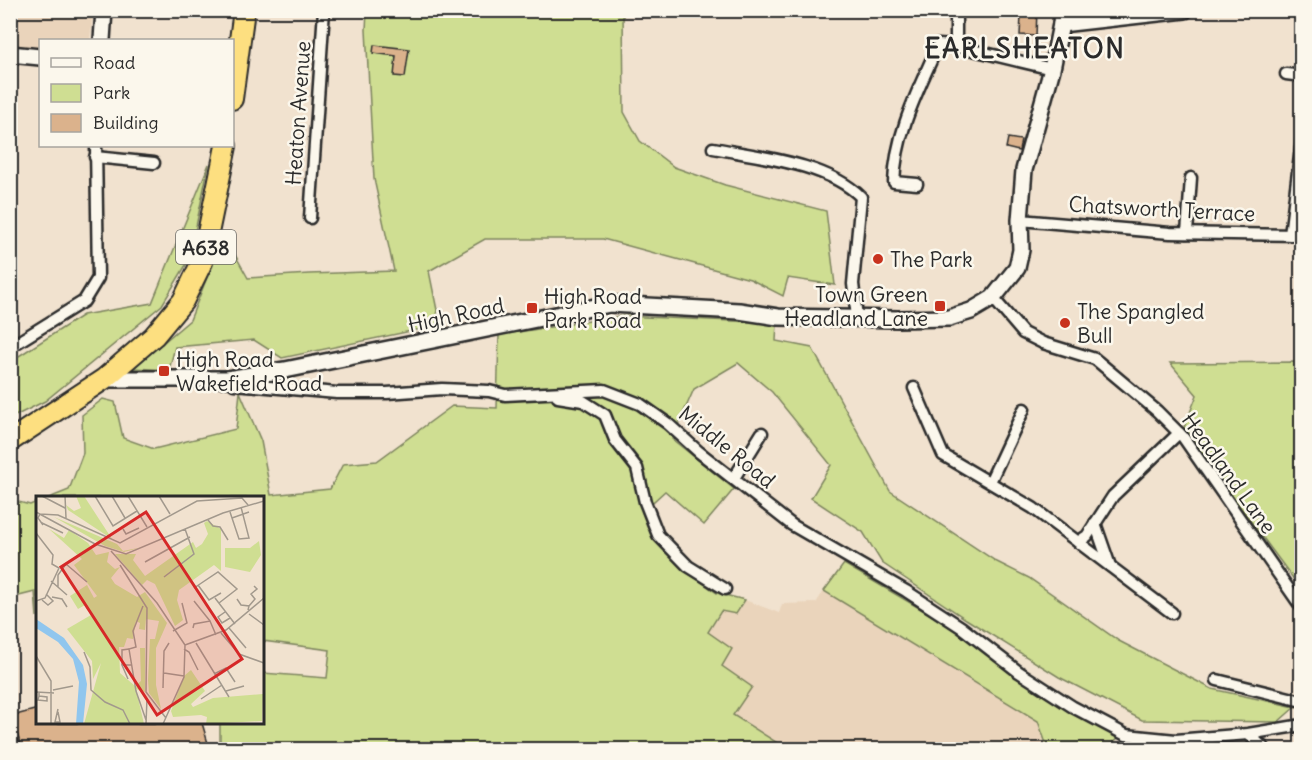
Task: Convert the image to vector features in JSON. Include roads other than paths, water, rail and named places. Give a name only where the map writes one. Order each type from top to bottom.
[{"type":"highway","points":[[234,84],[244,10]]},
{"type":"highway","name":"A638","points":[[10,441],[104,379],[154,336],[183,301],[202,262],[226,147]]},
{"type":"street","points":[[102,39],[104,10]]},
{"type":"street","name":"Heaton Avenue","points":[[310,218],[324,10]]},
{"type":"street","points":[[956,10],[956,46]]},
{"type":"street","points":[[993,298],[1017,268],[1021,250],[1020,220],[1024,170],[1052,69],[1062,17],[1185,10]]},
{"type":"street","points":[[917,184],[894,182],[895,158],[901,133],[938,45],[956,46],[1052,69]]},
{"type":"street","points":[[10,54],[39,57]]},
{"type":"street","points":[[1286,74],[1302,76]]},
{"type":"street","points":[[1296,235],[1302,140]]},
{"type":"street","points":[[10,347],[84,301],[98,278],[96,147]]},
{"type":"street","points":[[713,148],[804,165],[834,179],[861,197],[853,284],[857,317]]},
{"type":"street","points":[[95,157],[154,163]]},
{"type":"street","points":[[1187,233],[1191,178]]},
{"type":"street","name":"Chatsworth Terrace","points":[[1020,220],[1187,233],[1296,235]]},
{"type":"street","name":"High Road","points":[[104,379],[227,379],[325,363],[610,304],[739,312],[777,317],[898,319],[949,318],[971,311],[993,298]]},
{"type":"street","name":"Headland Lane","points":[[993,298],[1023,333],[1043,343],[1095,359],[1157,411],[1179,433],[1302,608]]},
{"type":"street","name":"Middle Road","points":[[227,379],[234,384],[337,393],[442,389],[489,391],[505,395],[604,390],[640,404],[667,423],[699,452],[792,525],[906,591],[961,627],[1019,672],[1073,707],[1126,735],[1176,740],[1248,734],[1302,725]]},
{"type":"street","points":[[914,388],[943,455],[1034,508],[1172,613]]},
{"type":"street","points":[[505,395],[516,399],[556,397],[583,401],[605,415],[615,440],[637,468],[645,502],[658,535],[688,566],[726,589]]},
{"type":"street","points":[[990,482],[1024,409]]},
{"type":"street","points":[[734,478],[762,433]]},
{"type":"street","points":[[1078,542],[1087,536],[1113,496],[1179,433]]},
{"type":"street","points":[[1095,523],[1110,566]]},
{"type":"street","points":[[1217,680],[1302,700]]},
{"type":"street","points":[[1248,734],[1266,750]]},
{"type":"street","name":"Middle Road","points":[[1144,736],[1167,750]]},
{"type":"place","name":"The Park","points":[[878,259]]},
{"type":"place","name":"Town Green Headland Lane","points":[[940,306]]},
{"type":"place","name":"High Road Park Road","points":[[532,308]]},
{"type":"place","name":"The Spangled Bull","points":[[1065,323]]},
{"type":"place","name":"High Road Wakefield Road","points":[[164,371]]},
{"type":"district","name":"EARLSHEATON","points":[[1025,48]]}]
